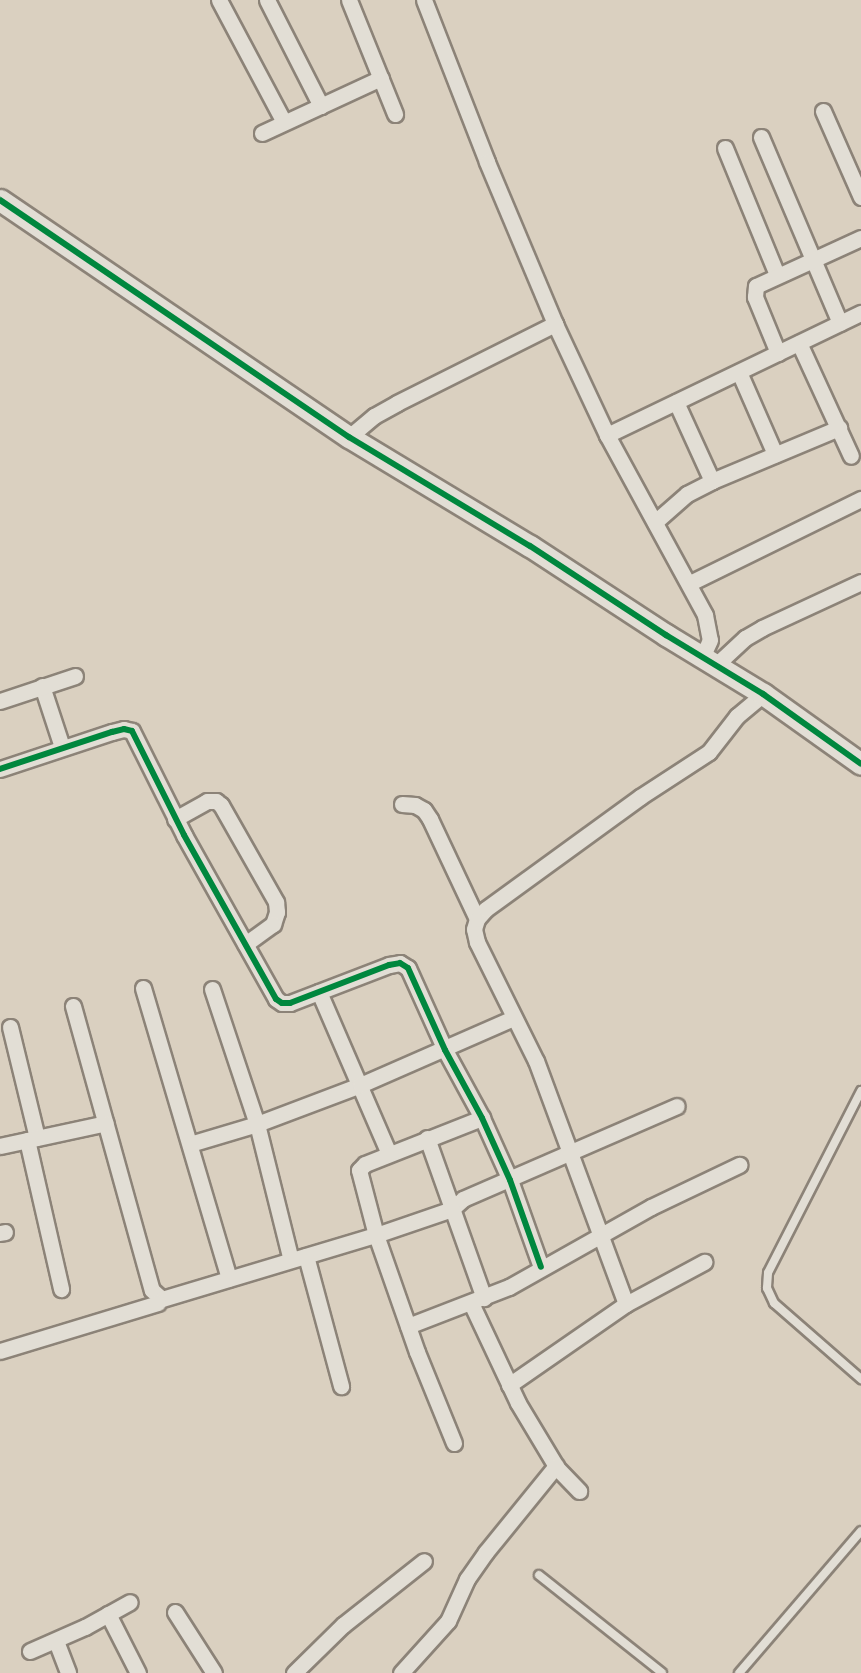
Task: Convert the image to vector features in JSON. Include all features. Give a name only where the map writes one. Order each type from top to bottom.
[{"type":"street","points":[[219,0],[285,122]]},
{"type":"street","points":[[267,0],[321,106]]},
{"type":"street","points":[[349,0],[395,114]]},
{"type":"street","points":[[424,0],[487,162],[555,324],[608,435],[690,583],[710,628],[709,661]]},
{"type":"street","points":[[262,133],[381,78]]},
{"type":"street","points":[[823,111],[861,197]]},
{"type":"street","points":[[761,137],[840,323]]},
{"type":"street","points":[[725,148],[777,275]]},
{"type":"street","points":[[0,200],[349,437],[530,546],[763,694],[861,764]]},
{"type":"street","points":[[778,352],[754,291],[756,286],[861,237]]},
{"type":"street","points":[[608,435],[861,312]]},
{"type":"street","points":[[349,437],[374,416],[397,403],[555,324]]},
{"type":"street","points":[[799,343],[851,456]]},
{"type":"street","points":[[739,372],[775,454]]},
{"type":"street","points":[[676,402],[712,481]]},
{"type":"street","points":[[655,522],[687,494],[712,481],[838,428]]},
{"type":"street","points":[[690,583],[861,499]]},
{"type":"street","points":[[709,661],[762,628],[861,582]]},
{"type":"street","points":[[0,701],[75,675]]},
{"type":"street","points":[[42,686],[62,747]]},
{"type":"street","points":[[626,1304],[536,1061],[477,942],[474,929],[477,919],[632,804],[709,752],[737,716],[763,694]]},
{"type":"street","points":[[0,769],[112,732],[124,729],[132,731],[175,819],[276,999],[282,1003],[290,1002],[400,963],[408,968],[445,1050],[482,1118],[510,1180],[541,1267]]},
{"type":"street","points":[[175,819],[207,801],[216,801],[221,805],[276,902],[277,912],[273,924],[244,944]]},
{"type":"street","points":[[402,804],[415,805],[424,810],[430,819],[477,919]]},
{"type":"street","points":[[144,988],[229,1279]]},
{"type":"street","points":[[212,989],[341,1386]]},
{"type":"street","points":[[319,992],[388,1154]]},
{"type":"street","points":[[73,1006],[152,1290],[162,1299],[376,1235],[452,1209],[463,1199],[677,1106]]},
{"type":"street","points":[[189,1144],[257,1124],[360,1085],[445,1050],[513,1018]]},
{"type":"street","points":[[10,1027],[61,1289]]},
{"type":"street","points":[[454,1443],[429,1384],[376,1235],[359,1170],[365,1164],[388,1154],[482,1118]]},
{"type":"street","points":[[0,1146],[106,1123]]},
{"type":"street","points":[[427,1138],[452,1209],[478,1300],[508,1385],[556,1466],[579,1491]]},
{"type":"street","points":[[408,1326],[509,1287],[599,1236],[739,1165]]},
{"type":"street","points":[[508,1385],[626,1304],[704,1262]]},
{"type":"street","points":[[0,1351],[158,1303]]},
{"type":"street","points":[[401,1673],[448,1621],[467,1579],[556,1466]]},
{"type":"street","points":[[294,1673],[343,1624],[424,1561]]},
{"type":"street","points":[[30,1651],[56,1641],[130,1602]]},
{"type":"street","points":[[175,1612],[214,1673]]},
{"type":"street","points":[[108,1614],[133,1672]]},
{"type":"street","points":[[56,1641],[68,1673]]},
{"type":"lane","points":[[861,1091],[768,1273],[767,1288],[774,1303],[861,1379]]},
{"type":"lane","points":[[739,1673],[861,1532]]},
{"type":"lane","points":[[539,1575],[662,1673]]},
{"type":"cycle path","points":[[0,200],[349,437],[530,546],[666,635],[763,694],[861,764]]},
{"type":"cycle path","points":[[0,769],[112,732],[124,729],[132,731],[184,835],[276,999],[282,1003],[290,1003],[389,965],[400,963],[408,968],[445,1050],[482,1118],[510,1180],[541,1267]]}]
